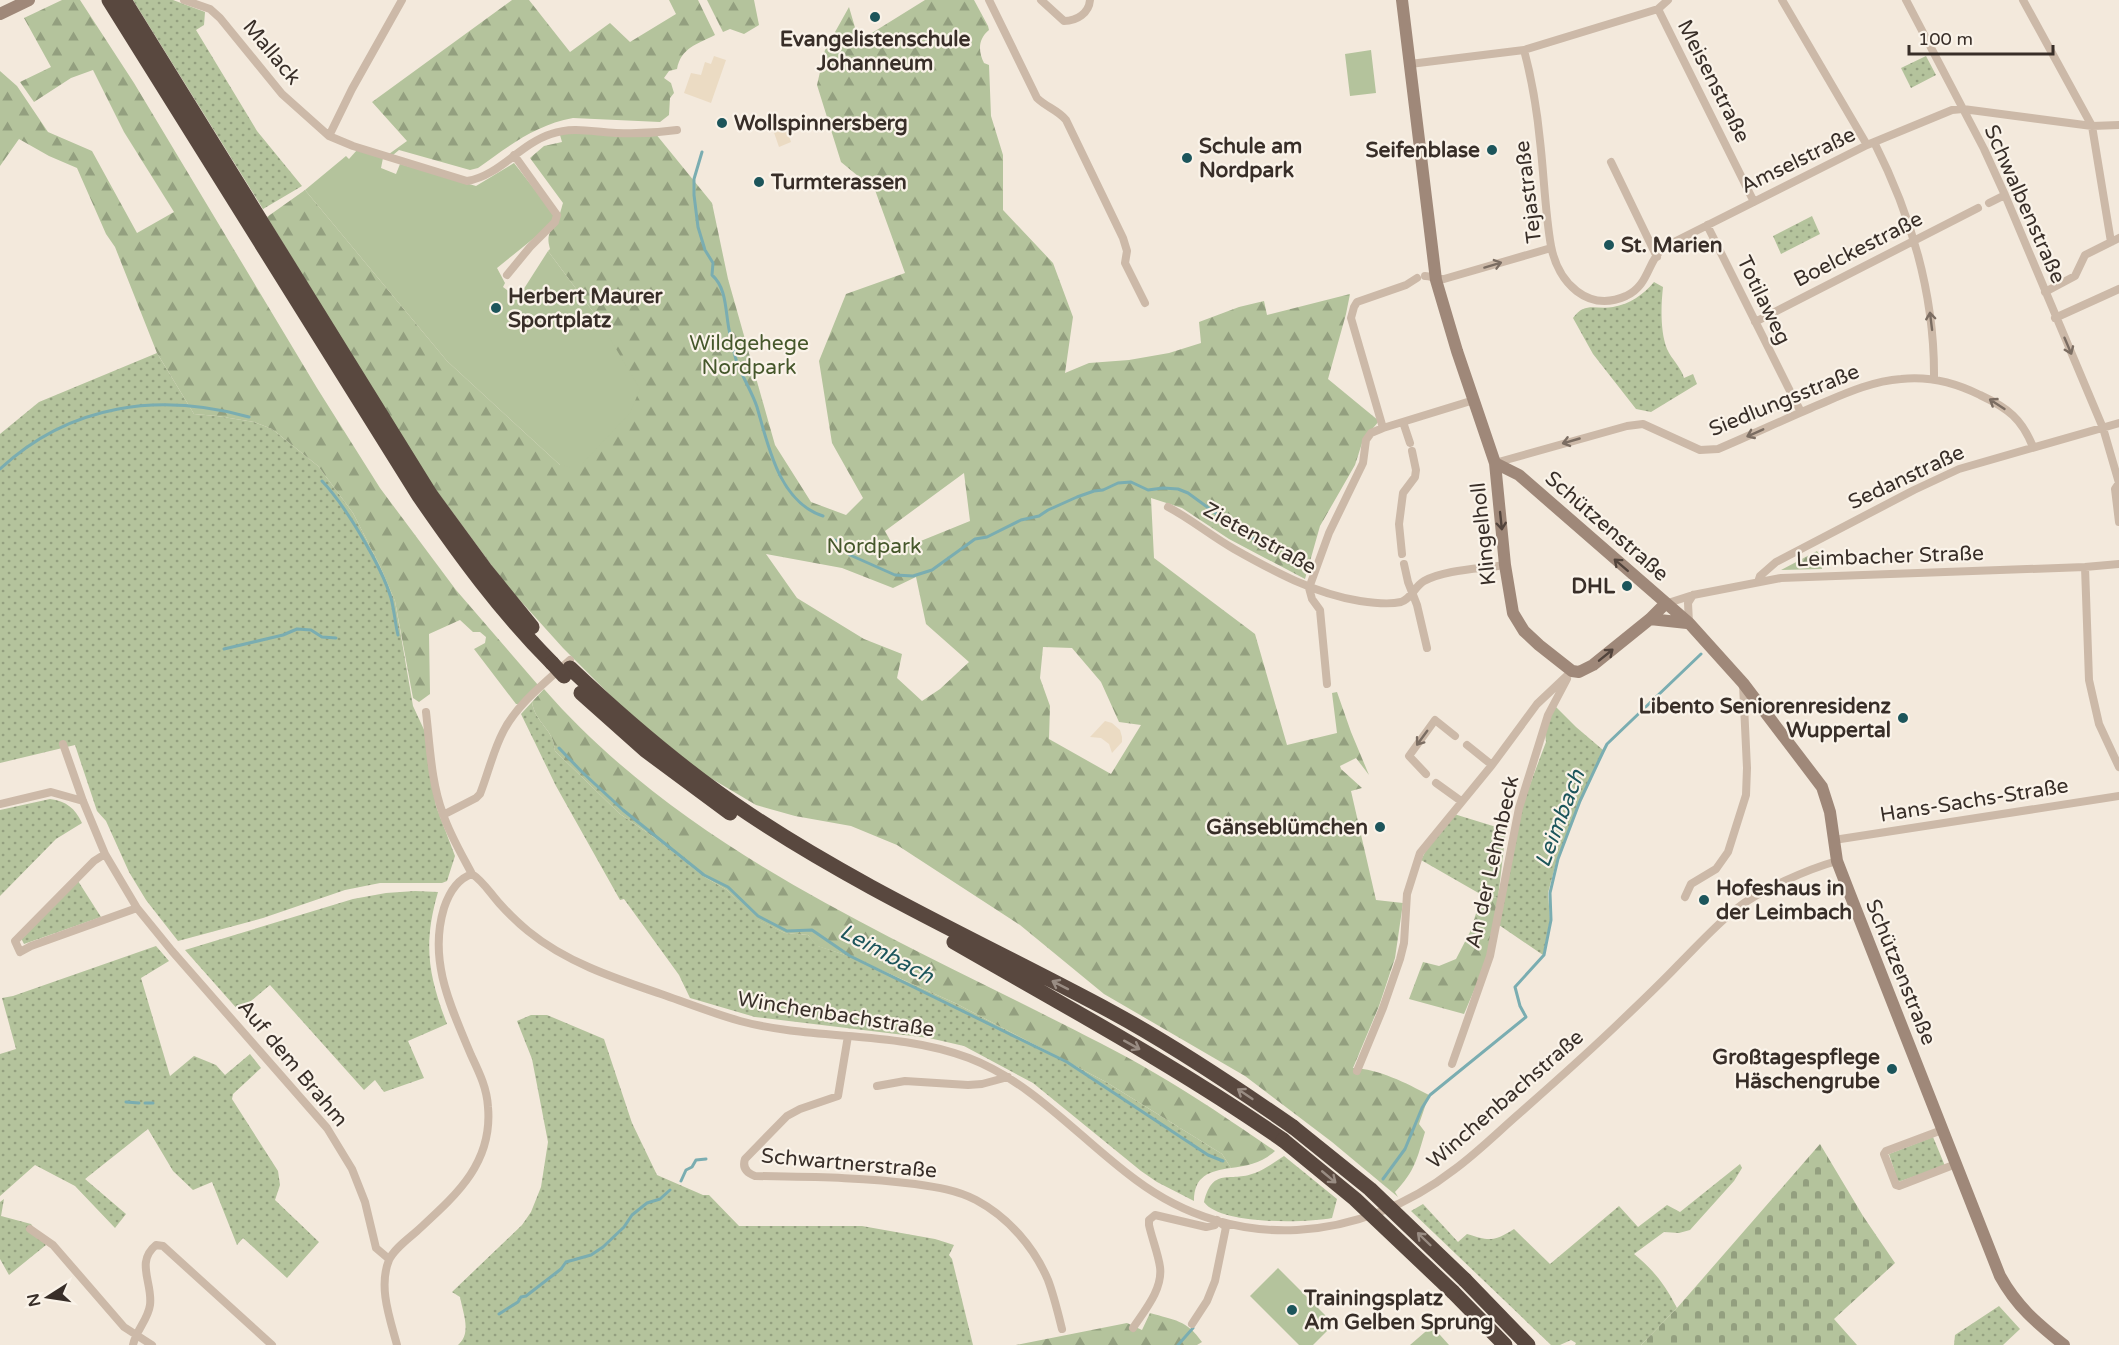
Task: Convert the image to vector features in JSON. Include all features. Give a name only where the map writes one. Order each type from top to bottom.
[{"type":"highway","points":[[109,0],[419,496],[461,557],[518,626],[659,748],[727,799],[768,826],[869,886],[1112,1012],[1222,1079],[1293,1127],[1370,1189],[1465,1280],[1528,1345]]},
{"type":"highway","points":[[124,0],[430,494],[484,569],[599,710],[645,750],[753,828],[805,860],[916,920],[1172,1067],[1283,1140],[1355,1199],[1505,1345]]},
{"type":"street","points":[[2,9],[29,0]]},
{"type":"street","name":"Mallack","points":[[183,0],[210,9],[220,18],[282,94],[329,136],[352,146],[467,181],[480,179],[536,140],[563,131],[582,128],[637,134],[677,130]]},
{"type":"street","points":[[329,136],[352,89],[402,0]]},
{"type":"street","points":[[989,0],[1037,98],[1060,113],[1066,120],[1123,238],[1127,251],[1125,263],[1145,303]]},
{"type":"street","points":[[1041,0],[1064,21],[1085,13],[1089,8],[1089,0]]},
{"type":"street","name":"Klingelholl","points":[[1402,0],[1410,64],[1426,278],[1455,345],[1495,463],[1505,565],[1513,614],[1524,631],[1572,671]]},
{"type":"street","points":[[1410,64],[1524,50],[1658,9],[1668,0]]},
{"type":"street","points":[[1782,0],[1871,144],[1899,194],[1915,241],[1927,289],[1932,325],[1934,379]]},
{"type":"street","name":"Schwalbenstraße","points":[[1906,0],[2005,195],[2103,428],[2119,483],[2115,489],[2119,522]]},
{"type":"street","points":[[2022,0],[2092,126],[2115,240],[2085,255],[2075,276],[2045,292]]},
{"type":"street","name":"Meisenstraße","points":[[1658,9],[1754,201]]},
{"type":"street","name":"Tejastraße","points":[[1524,50],[1533,87],[1551,248],[1565,277],[1583,296],[1593,301],[1602,302],[1624,297],[1646,279],[1657,256]]},
{"type":"street","points":[[1963,109],[2092,126],[2119,124]]},
{"type":"street","name":"Amselstraße","points":[[1657,256],[1662,249],[1674,242],[1871,144],[1952,110],[1963,109]]},
{"type":"street","points":[[507,275],[555,222],[557,215],[514,155]]},
{"type":"street","points":[[1611,162],[1657,256]]},
{"type":"street","points":[[1989,203],[2005,195]]},
{"type":"street","name":"Boelckestraße","points":[[1755,322],[1978,208]]},
{"type":"street","name":"Totilaweg","points":[[1707,225],[1801,412]]},
{"type":"street","points":[[1383,428],[1351,318],[1357,302],[1426,278],[1444,279],[1551,248]]},
{"type":"street","points":[[2055,318],[2119,289]]},
{"type":"street","name":"Siedlungsstraße","points":[[1495,463],[1618,428],[1643,424],[1700,450],[1718,449],[1840,395],[1884,381],[1901,379],[1934,379],[1977,393],[2017,418],[2026,430],[2033,447]]},
{"type":"street","points":[[1327,684],[1320,610],[1312,599],[1309,588],[1329,533],[1363,463],[1366,440],[1371,433],[1383,428],[1474,400]]},
{"type":"street","points":[[1402,554],[1399,524],[1403,493],[1415,477],[1416,470],[1403,422]]},
{"type":"street","name":"Sedanstraße","points":[[1758,582],[1760,576],[1776,562],[1959,469],[2119,423]]},
{"type":"street","name":"Schützenstraße","points":[[1495,463],[1519,475],[1689,623],[1743,683],[1822,787],[1827,798],[1837,861],[1992,1259],[2010,1294],[2036,1323],[2064,1345]]},
{"type":"street","name":"Zietenstraße","points":[[1168,507],[1233,548],[1309,588],[1348,599],[1378,603],[1401,602],[1427,579],[1505,565]]},
{"type":"street","points":[[1404,564],[1427,648]]},
{"type":"street","name":"Leimbacher Straße","points":[[1665,604],[1693,595],[1781,578],[2119,564]]},
{"type":"street","points":[[2085,567],[2090,680],[2099,724],[2119,766]]},
{"type":"street","points":[[1650,619],[1689,623],[1687,607],[1693,595]]},
{"type":"street","points":[[1357,1071],[1400,959],[1404,942],[1407,894],[1417,859],[1424,846],[1492,765],[1537,704],[1572,671],[1579,672],[1593,665],[1665,604]]},
{"type":"street","points":[[443,815],[480,794],[503,732],[534,693],[563,664]]},
{"type":"street","name":"An der Lehmbeck","points":[[1452,1064],[1490,956],[1519,808],[1548,715],[1572,671]]},
{"type":"street","points":[[1684,897],[1691,884],[1716,869],[1728,852],[1746,795],[1743,683]]},
{"type":"street","name":"Winchenbachstraße","points":[[426,712],[433,772],[443,815],[472,874],[478,877],[501,905],[527,930],[550,947],[594,970],[742,1021],[945,1050],[983,1064],[1008,1077],[1037,1097],[1139,1183],[1177,1204],[1217,1220],[1266,1229],[1312,1230],[1358,1221],[1398,1206],[1412,1198],[1453,1171],[1617,1026],[1736,909],[1792,878],[1821,865],[1837,861]]},
{"type":"street","points":[[1426,774],[1408,756],[1435,720],[1455,736]]},
{"type":"street","name":"Auf dem Brahm","points":[[63,744],[82,801],[105,854],[137,908],[327,1128],[352,1169],[365,1202],[376,1248],[389,1259]]},
{"type":"street","points":[[1467,745],[1492,765]]},
{"type":"street","points":[[1436,783],[1461,801]]},
{"type":"street","points":[[0,804],[51,792],[82,801]]},
{"type":"street","name":"Hans-Sachs-Straße","points":[[1834,840],[2119,796]]},
{"type":"street","points":[[105,854],[94,861],[15,941],[21,952],[31,946],[137,908]]},
{"type":"street","points":[[397,1345],[385,1294],[385,1277],[389,1259],[397,1249],[451,1201],[468,1180],[482,1156],[488,1127],[489,1108],[485,1088],[452,1010],[443,984],[439,960],[438,939],[447,900],[453,888],[472,874]]},
{"type":"street","name":"Schwartnerstraße","points":[[848,1036],[838,1096],[787,1116],[745,1159],[743,1163],[746,1170],[755,1176],[888,1180],[949,1190],[976,1200],[1008,1224],[1028,1246],[1048,1280],[1062,1329]]},
{"type":"street","points":[[877,1086],[905,1081],[968,1085],[1008,1077]]},
{"type":"street","points":[[1942,1130],[1886,1151],[1884,1154],[1896,1185],[1899,1186],[1956,1164]]},
{"type":"street","points":[[1133,1328],[1153,1297],[1160,1281],[1161,1270],[1149,1225],[1151,1217],[1160,1215],[1186,1224],[1206,1227],[1215,1225],[1217,1220],[1226,1227],[1215,1281],[1207,1301],[1192,1324]]},
{"type":"street","points":[[30,1229],[53,1245],[124,1327],[152,1345]]},
{"type":"street","points":[[133,1345],[135,1335],[145,1319],[150,1304],[145,1264],[147,1252],[156,1245],[163,1246],[272,1345]]},
{"type":"green space","points":[[62,0],[80,0],[134,83],[317,388],[380,488],[456,590],[538,685],[521,704],[516,704],[474,649],[485,643],[486,637],[480,632],[473,632],[460,620],[429,634],[430,694],[419,702],[413,698],[395,601],[353,513],[318,466],[272,429],[254,422],[194,414],[157,353],[115,247],[106,234],[77,168],[19,139],[0,166],[0,71],[17,86],[48,132],[92,151],[137,233],[174,212],[124,132],[93,70],[71,78],[34,102],[20,82],[51,67],[24,18]]},
{"type":"green space","points":[[133,0],[173,0],[205,12],[204,25],[196,30],[257,131],[302,186],[263,209]]},
{"type":"green space","points":[[512,0],[529,0],[570,52],[610,23],[630,42],[676,14],[669,0],[698,0],[715,35],[686,51],[677,69],[669,71],[664,78],[671,83],[674,93],[670,98],[669,115],[660,122],[573,118],[559,121],[523,137],[478,168],[470,170],[399,150],[393,155],[389,154],[407,141],[372,102]]},
{"type":"green space","points":[[707,0],[754,0],[759,25],[744,34],[730,29],[723,32]]},
{"type":"green space","name":"Nordpark","points":[[925,0],[974,0],[989,30],[981,41],[980,50],[984,63],[989,65],[991,116],[1003,155],[1003,210],[1053,263],[1073,317],[1065,373],[1089,363],[1129,360],[1169,353],[1201,343],[1199,322],[1239,307],[1264,301],[1267,315],[1350,294],[1328,379],[1379,421],[1363,440],[1355,465],[1320,526],[1305,579],[1229,539],[1182,508],[1151,498],[1154,558],[1255,634],[1287,745],[1337,733],[1332,693],[1337,692],[1369,775],[1356,758],[1340,766],[1362,788],[1351,791],[1376,900],[1403,903],[1395,958],[1379,1006],[1353,1068],[1402,1081],[1429,1095],[1419,1124],[1425,1132],[1420,1150],[1411,1171],[1395,1192],[1398,1197],[1332,1142],[1245,1076],[1104,994],[1020,925],[897,845],[851,826],[795,816],[756,805],[702,773],[625,710],[563,648],[507,586],[427,478],[267,217],[305,190],[447,361],[560,465],[597,317],[548,251],[550,249],[549,234],[563,203],[530,158],[544,146],[562,142],[560,135],[563,131],[655,133],[712,203],[728,279],[775,445],[811,502],[846,515],[863,498],[832,443],[819,361],[846,294],[905,273],[875,190],[841,162],[817,85],[825,50],[849,7],[859,41]],"holes":[[[964,473],[970,521],[896,551],[885,531]],[[766,554],[842,568],[893,588],[916,577],[926,624],[969,662],[940,689],[922,701],[897,678],[902,654],[864,639],[797,598]],[[1043,647],[1072,648],[1101,682],[1119,722],[1141,725],[1111,774],[1049,739],[1050,706],[1040,678]]]},
{"type":"green space","points":[[1371,50],[1376,93],[1350,96],[1345,54]]},
{"type":"green space","points":[[1926,56],[1936,75],[1911,88],[1901,68]]},
{"type":"green space","name":"Herbert Maurer Sportplatz","points":[[357,150],[383,158],[381,168],[396,174],[400,164],[476,186],[514,163],[553,213],[554,219],[549,226],[497,268],[505,283],[503,287],[518,298],[548,251],[597,317],[640,389],[630,413],[582,464],[574,468],[560,465],[447,361],[305,190],[346,156],[349,159]]},
{"type":"green space","points":[[1812,216],[1820,234],[1781,254],[1773,236]]},
{"type":"green space","points":[[1654,282],[1663,287],[1662,326],[1667,349],[1684,378],[1693,374],[1697,384],[1651,412],[1636,409],[1593,354],[1573,318],[1586,308],[1625,304],[1641,295]]},
{"type":"green space","points":[[157,353],[194,414],[254,422],[272,429],[318,466],[353,513],[395,601],[413,706],[426,734],[436,806],[455,856],[447,881],[442,883],[380,883],[345,890],[263,918],[178,941],[146,900],[129,872],[106,821],[97,811],[75,745],[0,763],[0,434],[39,402]]},
{"type":"green space","points":[[1817,551],[1822,559],[1822,569],[1781,570]]},
{"type":"green space","points":[[544,689],[596,743],[652,791],[712,834],[774,874],[905,945],[1139,1064],[1200,1100],[1275,1151],[1254,1163],[1231,1168],[1222,1154],[1106,1082],[955,1003],[852,957],[817,946],[808,935],[785,933],[756,919],[727,890],[703,876],[658,840],[620,814],[555,751],[554,743],[532,702]]},
{"type":"green space","points":[[532,702],[554,743],[555,751],[620,814],[658,840],[703,876],[727,890],[757,919],[785,933],[808,935],[818,946],[852,957],[955,1003],[1106,1082],[1222,1154],[1231,1168],[1204,1176],[1197,1186],[1194,1201],[1141,1171],[1033,1083],[964,1046],[929,1038],[755,1017],[690,998],[679,975],[624,899],[620,900],[556,786],[521,714]]},
{"type":"green space","points":[[1554,705],[1603,750],[1579,802],[1557,859],[1548,893],[1550,920],[1543,955],[1499,925],[1520,811],[1546,742],[1545,732]]},
{"type":"green space","points":[[50,799],[61,801],[69,806],[82,823],[56,839],[0,896],[0,810]]},
{"type":"green space","points":[[1454,814],[1506,830],[1498,898],[1482,895],[1421,860],[1429,845]]},
{"type":"green space","points":[[78,881],[101,917],[24,944],[21,938]]},
{"type":"green space","points":[[415,891],[438,892],[430,928],[430,959],[435,990],[447,1024],[408,1041],[424,1078],[384,1092],[375,1080],[364,1090],[270,985],[239,1011],[185,950],[353,899]]},
{"type":"green space","points":[[1482,895],[1498,898],[1488,952],[1464,1014],[1409,999],[1423,962],[1439,966],[1456,959],[1470,932]]},
{"type":"green space","points":[[156,946],[169,961],[141,978],[170,1076],[194,1056],[216,1065],[225,1075],[250,1054],[261,1068],[233,1094],[232,1099],[278,1171],[280,1185],[275,1200],[319,1242],[287,1278],[243,1238],[237,1245],[212,1182],[193,1190],[173,1171],[148,1129],[85,1179],[126,1214],[115,1228],[75,1186],[35,1165],[0,1196],[0,1054],[16,1049],[2,998]]},
{"type":"green space","points":[[531,1015],[547,1015],[604,1039],[632,1123],[657,1175],[703,1195],[709,1195],[739,1226],[862,1226],[935,1239],[954,1245],[949,1255],[952,1259],[973,1345],[458,1345],[466,1329],[460,1297],[452,1292],[522,1225],[531,1212],[541,1187],[548,1142],[532,1059],[517,1021]]},
{"type":"green space","points":[[1933,1137],[1945,1166],[1898,1182],[1889,1154]]},
{"type":"green space","points":[[1820,1144],[1863,1216],[1895,1263],[1834,1319],[1857,1345],[1641,1345],[1677,1308]]},
{"type":"green space","points":[[1284,1156],[1337,1199],[1332,1218],[1284,1221],[1245,1218],[1227,1215],[1204,1202],[1212,1184],[1217,1180],[1255,1173]]},
{"type":"green space","points":[[1740,1164],[1742,1168],[1734,1181],[1690,1230],[1679,1233],[1664,1232],[1634,1254],[1658,1278],[1677,1308],[1641,1345],[1575,1345],[1576,1343],[1571,1340],[1560,1345],[1551,1345],[1411,1211],[1423,1204],[1458,1242],[1467,1234],[1491,1239],[1514,1229],[1550,1264],[1619,1206],[1638,1227],[1667,1205],[1680,1212]]},
{"type":"green space","points":[[4,1199],[1,1216],[31,1224],[46,1245],[9,1275],[0,1259],[0,1202]]},
{"type":"green space","name":"Trainingsplatz Am Gelben Sprung","points":[[1278,1268],[1334,1324],[1313,1345],[1299,1345],[1250,1296]]},
{"type":"green space","points":[[1999,1306],[2020,1329],[2003,1345],[1954,1345],[1955,1335]]},
{"type":"green space","points":[[1150,1313],[1185,1325],[1202,1342],[1197,1345],[1016,1345],[1127,1323],[1142,1330]]},
{"type":"green space","points":[[1432,1326],[1449,1345],[1410,1345]]},
{"type":"shaded area","points":[[714,56],[726,60],[711,103],[684,93],[691,73],[701,75],[705,62],[711,64]]},
{"type":"shaded area","points":[[782,117],[791,121],[791,127],[787,130],[791,142],[779,147],[770,121]]},
{"type":"shaded area","points":[[1105,721],[1112,723],[1120,730],[1122,737],[1122,742],[1112,753],[1109,744],[1101,738],[1090,737]]},
{"type":"waterway","points":[[702,152],[694,179],[698,227],[705,250],[713,263],[712,275],[721,287],[737,361],[755,402],[771,454],[786,485],[808,509],[823,516]]},
{"type":"waterway","name":"Leimbach","points":[[0,469],[27,447],[56,430],[86,417],[117,409],[149,405],[182,405],[215,409],[249,417]]},
{"type":"waterway","name":"Leimbach","points":[[322,481],[351,520],[379,569],[391,598],[398,635]]},
{"type":"waterway","points":[[835,540],[850,555],[895,575],[913,576],[932,570],[975,539],[987,537],[1021,520],[1039,516],[1077,497],[1118,483],[1131,482],[1148,490],[1178,489],[1188,493],[1247,536],[1270,545]]},
{"type":"waterway","points":[[224,649],[283,635],[297,629],[311,630],[322,637],[336,638]]},
{"type":"waterway","name":"Leimbach","points":[[1383,1179],[1405,1149],[1430,1095],[1526,1017],[1520,1006],[1515,987],[1544,955],[1551,920],[1550,893],[1558,859],[1580,801],[1603,752],[1607,744],[1701,654]]},
{"type":"waterway","name":"Leimbach","points":[[559,748],[623,810],[704,875],[728,887],[758,916],[787,931],[812,930],[850,956],[1067,1062],[1208,1155],[1223,1161]]},
{"type":"waterway","points":[[126,1102],[139,1103]]},
{"type":"waterway","points":[[145,1103],[153,1103]]},
{"type":"waterway","points":[[681,1181],[686,1170],[692,1167],[696,1160],[706,1159]]},
{"type":"waterway","points":[[499,1314],[561,1269],[566,1262],[591,1255],[603,1247],[624,1227],[632,1215],[647,1203],[660,1199],[670,1190]]},
{"type":"waterway","points":[[1178,1345],[1193,1328]]},
{"type":"place","name":"Evangelistenschule Johanneum","points":[[875,17]]},
{"type":"place","name":"Wollspinnersberg","points":[[722,123]]},
{"type":"place","name":"Seifenblase","points":[[1492,150]]},
{"type":"place","name":"Schule am Nordpark","points":[[1187,158]]},
{"type":"place","name":"Turmterassen","points":[[759,182]]},
{"type":"place","name":"St. Marien","points":[[1609,245]]},
{"type":"place","name":"Herbert Maurer Sportplatz","points":[[496,308]]},
{"type":"place","name":"DHL","points":[[1627,586]]},
{"type":"place","name":"Libento Seniorenresidenz Wuppertal","points":[[1903,718]]},
{"type":"place","name":"Gänseblümchen","points":[[1380,827]]},
{"type":"place","name":"Hofeshaus in der Leimbach","points":[[1704,900]]},
{"type":"place","name":"Großtagespflege Häschengrube","points":[[1892,1069]]},
{"type":"place","name":"Trainingsplatz Am Gelben Sprung","points":[[1292,1310]]},
{"type":"park label","name":"Wildgehege Nordpark","points":[[749,355]]}]
